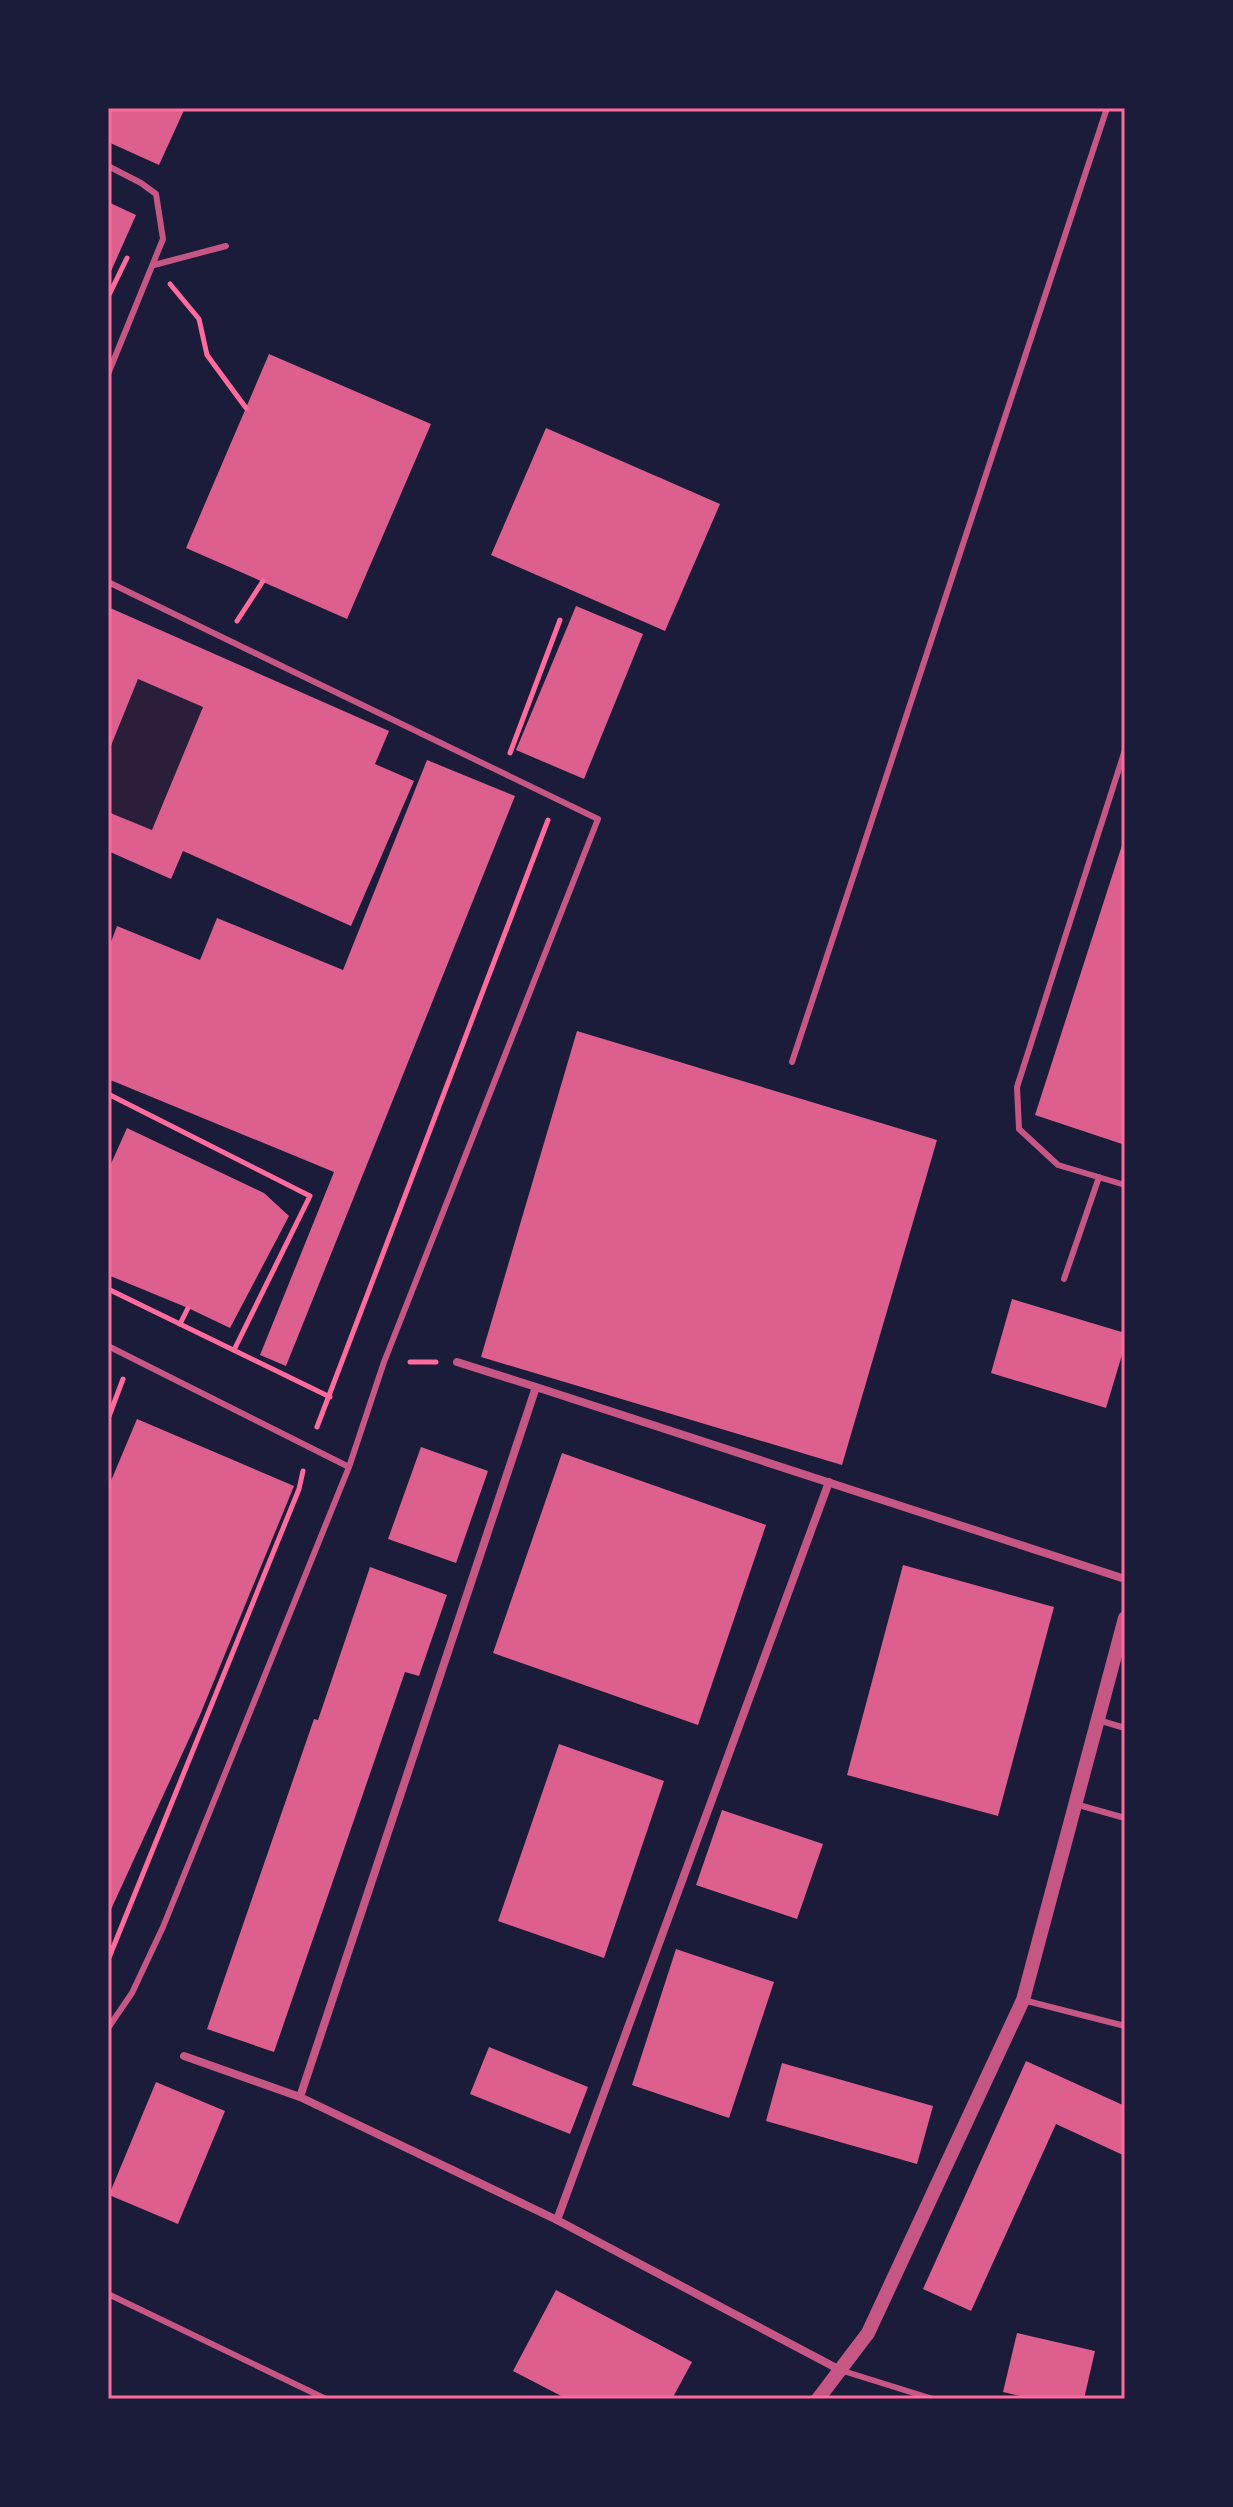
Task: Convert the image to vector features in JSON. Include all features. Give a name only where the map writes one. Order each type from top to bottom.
[{"type":"street","points":[[457,1362],[1125,1579]]},
{"type":"street","points":[[300,2097],[536,1387]]},
{"type":"street","points":[[557,2220],[829,1482]]},
{"type":"street","points":[[818,2399],[868,2333],[1023,2000],[1125,1618]]},
{"type":"street","points":[[184,2056],[300,2097],[557,2220],[840,2370]]},
{"type":"lane","points":[[792,1062],[1107,108]]},
{"type":"lane","points":[[108,166],[156,194],[163,239],[108,374]]},
{"type":"lane","points":[[154,265],[226,246]]},
{"type":"lane","points":[[108,582],[598,819],[384,1362],[349,1467],[148,1961],[132,1993],[108,2028]]},
{"type":"lane","points":[[1125,750],[1017,1087],[1019,1129],[1058,1165],[1125,1185]]},
{"type":"lane","points":[[1064,1279],[1099,1177]]},
{"type":"lane","points":[[108,1346],[349,1467]]},
{"type":"lane","points":[[1098,1720],[1125,1728]]},
{"type":"lane","points":[[1075,1804],[1125,1818]]},
{"type":"lane","points":[[1023,2000],[1125,2026]]},
{"type":"lane","points":[[108,2294],[326,2399]]},
{"type":"lane","points":[[840,2370],[933,2399]]},
{"type":"path","points":[[108,297],[131,248]]},
{"type":"path","points":[[154,265],[199,319],[207,355],[246,408]]},
{"type":"path","points":[[225,639],[263,581]]},
{"type":"path","points":[[502,773],[560,620]]},
{"type":"path","points":[[108,1960],[299,1489],[309,1447],[556,799]]},
{"type":"path","points":[[108,1094],[310,1196],[234,1350]]},
{"type":"path","points":[[108,1289],[330,1397]]},
{"type":"path","points":[[180,1324],[188,1308]]},
{"type":"path","points":[[108,1419],[130,1359]]},
{"type":"path","points":[[384,1362],[457,1362]]},
{"type":"shaded area","points":[[138,679],[203,707],[152,830],[108,812],[108,753]]},
{"type":"building","points":[[108,108],[185,108],[159,165],[108,142]]},
{"type":"building","points":[[108,202],[136,215],[108,278]]},
{"type":"building","points":[[269,354],[431,424],[347,619],[186,548]]},
{"type":"building","points":[[546,428],[720,504],[665,631],[491,555]]},
{"type":"building","points":[[576,606],[643,634],[584,779],[516,750]]},
{"type":"building","points":[[108,607],[389,731],[375,764],[414,781],[351,926],[183,851],[171,879],[108,851],[108,812],[152,830],[203,707],[138,679],[108,753]]},
{"type":"building","points":[[427,760],[515,796],[286,1366],[260,1355],[334,1172],[108,1079],[108,950],[117,926],[200,960],[217,918],[343,970]]},
{"type":"building","points":[[1125,839],[1125,1145],[1035,1115]]},
{"type":"building","points":[[577,1031],[937,1140],[842,1465],[481,1357]]},
{"type":"building","points":[[127,1128],[264,1193],[289,1216],[230,1328],[108,1275],[108,1165]]},
{"type":"building","points":[[1012,1299],[1125,1333],[1125,1345],[1106,1408],[991,1373]]},
{"type":"building","points":[[137,1419],[294,1486],[200,1715],[108,1916],[108,1488]]},
{"type":"building","points":[[421,1447],[488,1471],[456,1563],[388,1539]]},
{"type":"building","points":[[562,1453],[766,1525],[698,1725],[493,1653]]},
{"type":"building","points":[[903,1565],[1054,1607],[998,1816],[847,1775]]},
{"type":"building","points":[[370,1567],[447,1595],[419,1676],[405,1672],[274,2052],[207,2029]]},
{"type":"building","points":[[559,1744],[664,1781],[604,1958],[498,1921]]},
{"type":"building","points":[[722,1810],[823,1844],[797,1919],[696,1885]]},
{"type":"building","points":[[676,1949],[774,1982],[729,2118],[632,2085]]},
{"type":"building","points":[[489,2047],[588,2087],[570,2134],[470,2094]]},
{"type":"building","points":[[1026,2061],[1125,2106],[1125,2156],[1056,2124],[971,2311],[923,2289]]},
{"type":"building","points":[[782,2063],[933,2106],[917,2164],[766,2121]]},
{"type":"building","points":[[156,2082],[225,2111],[178,2224],[109,2195]]},
{"type":"building","points":[[556,2290],[692,2362],[672,2399],[567,2399],[513,2371]]},
{"type":"building","points":[[1017,2333],[1095,2351],[1084,2399],[1033,2399],[1003,2392]]}]
